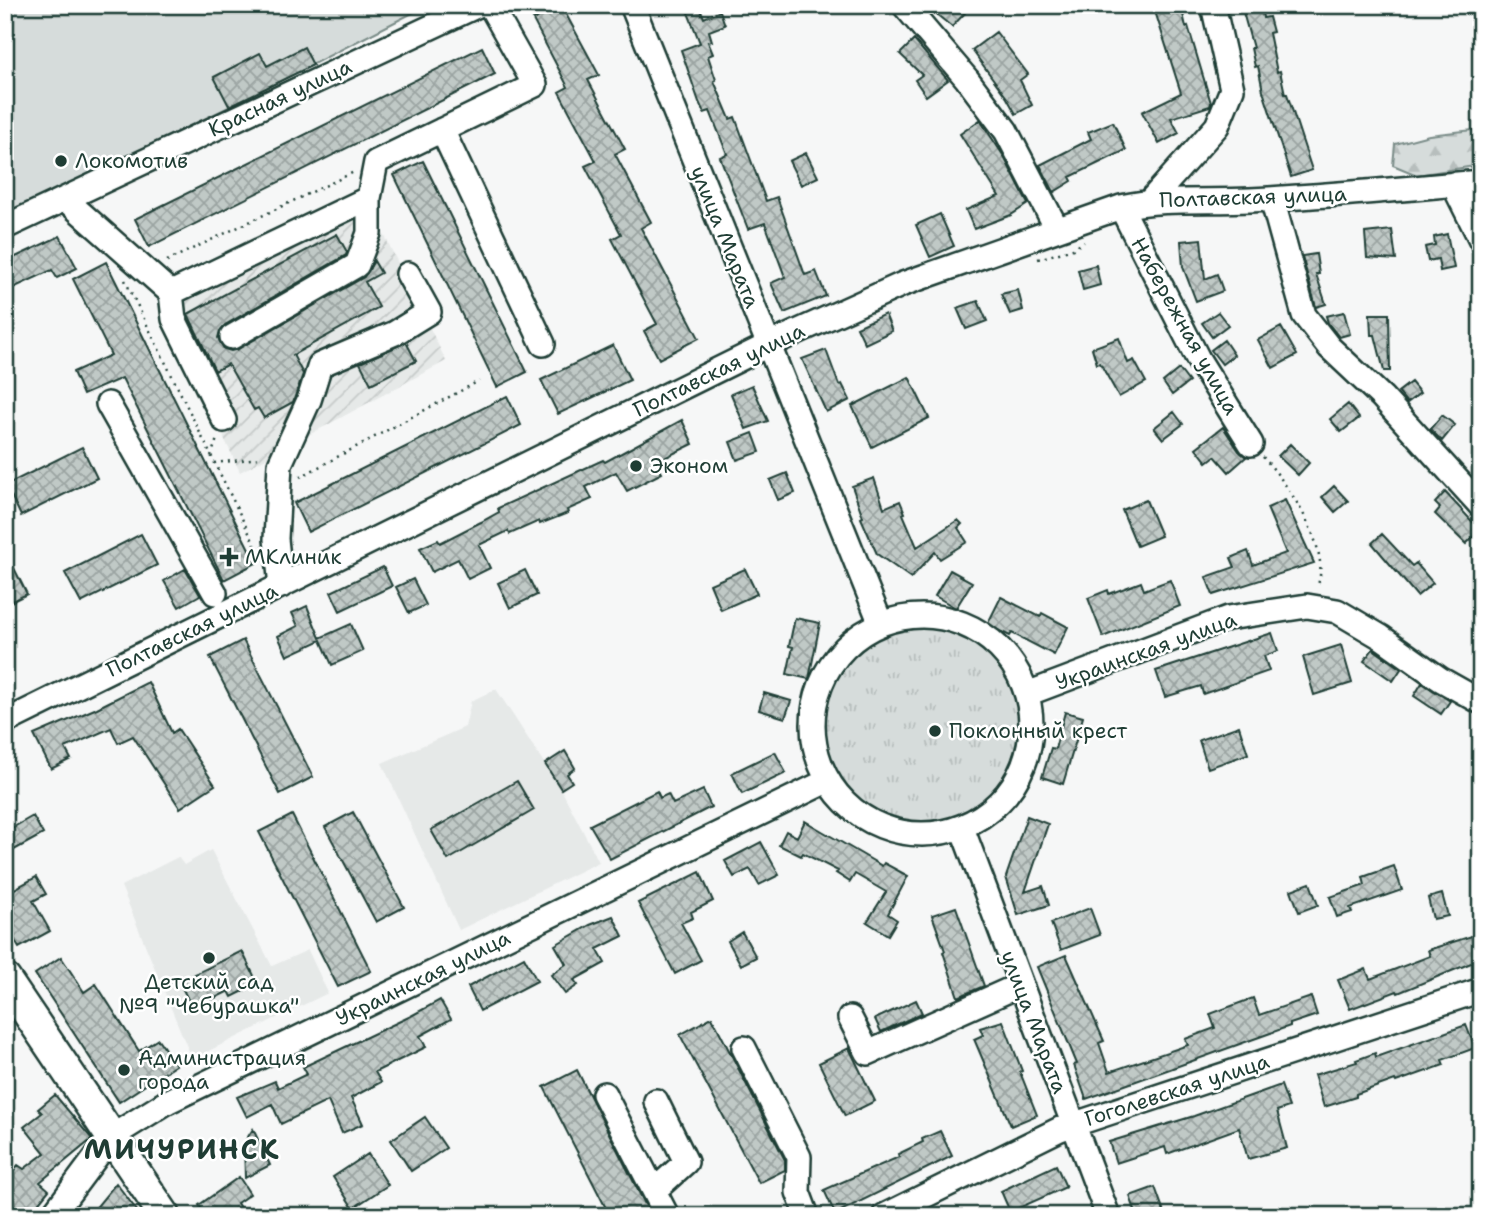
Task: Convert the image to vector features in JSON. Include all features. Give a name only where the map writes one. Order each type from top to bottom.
[{"type":"main road","points":[[5,979],[165,1216]]},
{"type":"street","name":"Красная улица","points":[[5,227],[478,5]]},
{"type":"street","points":[[232,337],[357,265],[369,233],[369,198],[376,162],[535,85],[490,5]]},
{"type":"street","name":"улица Марата","points":[[632,5],[881,624]]},
{"type":"street","points":[[904,5],[967,79],[1006,131],[1058,229]]},
{"type":"street","points":[[1151,200],[1217,126],[1232,89],[1213,5]]},
{"type":"street","points":[[442,130],[543,344]]},
{"type":"street","name":"Полтавская улица","points":[[5,722],[768,345],[903,284],[1121,206],[1151,200],[1334,196],[1481,182]]},
{"type":"street","points":[[1453,184],[1481,240]]},
{"type":"street","points":[[171,293],[369,198]]},
{"type":"street","points":[[65,199],[171,293],[174,319],[224,420]]},
{"type":"street","points":[[1272,199],[1304,315],[1329,347],[1382,397],[1481,506]]},
{"type":"street","name":"Набережная улица","points":[[1121,206],[1198,359],[1251,444]]},
{"type":"street","points":[[281,586],[276,539],[280,464],[309,400],[320,365],[395,333],[429,312],[408,274]]},
{"type":"street","points":[[108,404],[215,593]]},
{"type":"street","points":[[1307,606],[1337,611],[1381,637],[1440,680],[1481,702]]},
{"type":"street","name":"Украинская улица","points":[[1027,694],[1228,618],[1307,606]]},
{"type":"street","points":[[916,616],[953,620],[985,636],[1011,662],[1027,694],[1032,726],[1027,758],[1012,788],[990,811],[962,828],[932,835],[901,833],[872,823],[846,805],[827,781],[814,746],[813,708],[825,673],[849,643],[881,624],[916,616]]},
{"type":"street","name":"Украинская улица","points":[[52,1216],[111,1137],[167,1102],[827,781]]},
{"type":"street","name":"улица Марата","points":[[962,828],[1108,1216]]},
{"type":"street","points":[[850,1018],[868,1053],[1020,985]]},
{"type":"street","name":"Гоголевская улица","points":[[884,1216],[1049,1134],[1481,990]]},
{"type":"street","points":[[744,1048],[799,1157],[798,1192],[807,1216]]},
{"type":"street","points":[[604,1094],[667,1216]]},
{"type":"street","points":[[655,1190],[686,1162],[656,1101]]},
{"type":"path","points":[[146,271],[376,162]]},
{"type":"path","points":[[127,255],[120,270],[260,555]]},
{"type":"path","points":[[279,489],[479,381]]},
{"type":"path","points":[[1251,444],[1279,474],[1305,517],[1320,555],[1319,583],[1307,606]]},
{"type":"path","points":[[214,463],[259,458],[280,464]]},
{"type":"shaded area","points":[[370,206],[446,361],[240,472],[163,308]]},
{"type":"shaded area","points":[[496,689],[561,789],[599,862],[459,930],[382,763],[465,727],[471,701]]},
{"type":"shaded area","name":"Детский сад №9 \"Чебурашка\"","points":[[211,850],[272,966],[308,950],[328,993],[192,1059],[121,886],[178,857],[184,865]]},
{"type":"green space","name":"Локомотив","points":[[5,5],[428,5],[229,107],[5,215]]},
{"type":"green space","points":[[1481,129],[1481,165],[1417,175],[1393,165],[1395,144],[1429,135]]},
{"type":"green space","points":[[922,616],[964,624],[983,634],[999,648],[1013,664],[1023,683],[1031,725],[1023,767],[1013,786],[999,802],[983,816],[964,826],[922,834],[880,826],[861,816],[845,802],[831,786],[821,767],[813,725],[821,683],[831,664],[845,648],[861,634],[880,624]]},
{"type":"building","points":[[561,5],[599,75],[588,80],[625,149],[615,154],[651,222],[641,228],[699,338],[659,359],[644,331],[657,324],[612,239],[621,234],[585,166],[596,161],[559,92],[568,87],[533,20]]},
{"type":"building","points":[[685,5],[699,5],[704,18],[720,11],[725,25],[709,31],[712,41],[708,42],[713,54],[708,56],[716,80],[714,81],[730,119],[735,117],[766,201],[777,197],[805,275],[816,271],[826,296],[784,313],[771,283],[785,277],[765,223],[748,229],[720,157],[727,154],[710,111],[704,113],[699,102],[681,50],[700,43]]},
{"type":"building","points":[[944,5],[956,5],[965,13],[952,27],[936,14]]},
{"type":"building","points":[[1153,5],[1181,5],[1211,103],[1210,106],[1171,118],[1179,133],[1159,144],[1142,112],[1181,93]]},
{"type":"building","points":[[1241,5],[1261,5],[1263,18],[1269,17],[1273,32],[1269,33],[1277,72],[1280,71],[1285,94],[1312,170],[1291,177],[1263,91],[1258,66],[1255,67],[1253,48]]},
{"type":"building","points":[[996,32],[1028,74],[1020,80],[1032,105],[1016,114],[972,50]]},
{"type":"building","points":[[914,40],[948,80],[926,96],[915,80],[922,75],[900,54]]},
{"type":"building","points":[[304,47],[313,65],[229,106],[214,77],[260,53],[267,66]]},
{"type":"building","points":[[482,47],[495,74],[149,247],[135,219]]},
{"type":"building","points":[[980,120],[1003,155],[1028,204],[1011,215],[974,229],[966,210],[999,196],[960,134]]},
{"type":"building","points":[[1113,122],[1126,150],[1070,177],[1072,181],[1054,192],[1040,165],[1091,139],[1088,132]]},
{"type":"building","points":[[806,153],[818,177],[801,185],[789,161]]},
{"type":"building","points":[[423,161],[527,372],[497,387],[394,175]]},
{"type":"building","points":[[940,214],[954,246],[930,257],[916,225]]},
{"type":"building","points":[[1392,230],[1396,260],[1367,258],[1365,233]]},
{"type":"building","points":[[337,234],[347,252],[346,255],[225,325],[220,331],[218,338],[224,349],[238,349],[364,277],[374,261],[381,273],[365,282],[379,307],[293,355],[303,374],[293,402],[264,418],[258,408],[254,410],[228,364],[215,371],[188,314]]},
{"type":"building","points":[[1447,234],[1454,268],[1440,271],[1438,259],[1428,261],[1425,247],[1435,245],[1434,237]]},
{"type":"building","points":[[60,236],[77,268],[57,278],[52,270],[11,289],[5,277],[5,262]]},
{"type":"building","points":[[1201,239],[1205,279],[1217,274],[1223,291],[1196,301],[1183,267],[1181,241]]},
{"type":"building","points":[[1316,254],[1319,274],[1316,274],[1326,304],[1316,307],[1302,256]]},
{"type":"building","points":[[106,262],[256,563],[224,580],[122,378],[83,395],[73,372],[111,355],[73,279]]},
{"type":"building","points":[[1096,265],[1100,285],[1083,290],[1078,270]]},
{"type":"building","points":[[1018,290],[1023,310],[1010,314],[1001,294]]},
{"type":"building","points":[[978,301],[987,321],[966,329],[957,308]]},
{"type":"building","points":[[1218,312],[1228,325],[1212,337],[1202,323]]},
{"type":"building","points":[[1344,312],[1350,334],[1339,337],[1326,316]]},
{"type":"building","points":[[885,314],[892,331],[865,344],[857,327]]},
{"type":"building","points":[[1370,314],[1389,314],[1390,371],[1384,371],[1375,335],[1371,335]]},
{"type":"building","points":[[1281,327],[1297,355],[1273,368],[1258,340]]},
{"type":"building","points":[[1119,338],[1128,363],[1134,360],[1146,382],[1119,397],[1100,363],[1097,364],[1092,348]]},
{"type":"building","points":[[1224,340],[1234,355],[1222,364],[1211,350]]},
{"type":"building","points":[[406,342],[416,361],[371,384],[360,363]]},
{"type":"building","points":[[613,345],[630,380],[558,414],[541,380]]},
{"type":"building","points":[[826,350],[839,385],[842,384],[850,400],[826,412],[802,359]]},
{"type":"building","points":[[1179,369],[1189,382],[1172,395],[1163,382]]},
{"type":"building","points":[[909,377],[929,418],[872,447],[852,406]]},
{"type":"building","points":[[1411,382],[1420,393],[1407,403],[1398,392]]},
{"type":"building","points":[[752,385],[768,421],[746,429],[731,394]]},
{"type":"building","points":[[507,396],[521,425],[308,532],[294,503]]},
{"type":"building","points":[[1348,404],[1359,418],[1341,432],[1330,419]]},
{"type":"building","points":[[1174,412],[1183,424],[1163,439],[1154,428]]},
{"type":"building","points":[[1442,415],[1455,425],[1442,441],[1430,429]]},
{"type":"building","points":[[682,420],[693,444],[656,462],[662,473],[627,491],[616,472],[586,487],[592,499],[567,510],[568,513],[540,524],[539,521],[510,534],[508,531],[479,545],[490,568],[468,579],[458,559],[432,572],[420,548],[438,540],[440,543],[499,512],[498,508],[603,460],[605,462]]},
{"type":"building","points":[[1223,427],[1246,457],[1229,472],[1215,456],[1207,462],[1196,448]]},
{"type":"building","points":[[753,433],[760,452],[737,460],[730,442]]},
{"type":"building","points":[[1290,444],[1309,463],[1298,475],[1278,456]]},
{"type":"building","points":[[82,447],[97,478],[21,516],[6,485]]},
{"type":"building","points":[[787,473],[795,493],[778,500],[770,480]]},
{"type":"building","points":[[874,478],[884,508],[900,501],[917,547],[958,520],[962,524],[958,528],[967,542],[940,559],[935,552],[911,578],[877,554],[861,518],[863,517],[852,486]]},
{"type":"building","points":[[1334,486],[1348,501],[1335,512],[1322,497]]},
{"type":"building","points":[[1445,492],[1480,530],[1466,544],[1435,514],[1440,508],[1435,503]]},
{"type":"building","points":[[1146,500],[1161,536],[1137,546],[1122,510]]},
{"type":"building","points":[[1285,500],[1314,563],[1213,595],[1206,577],[1235,567],[1231,558],[1248,551],[1253,565],[1286,553],[1267,508]]},
{"type":"building","points":[[141,534],[157,565],[81,603],[65,573]]},
{"type":"building","points":[[1382,534],[1412,566],[1416,563],[1433,583],[1417,596],[1372,543]]},
{"type":"building","points":[[5,550],[27,594],[5,605]]},
{"type":"building","points":[[383,567],[392,586],[340,611],[331,592]]},
{"type":"building","points":[[185,569],[200,595],[179,607],[164,581]]},
{"type":"building","points":[[745,569],[757,594],[721,610],[710,584]]},
{"type":"building","points":[[525,570],[537,595],[510,608],[498,583]]},
{"type":"building","points":[[950,570],[972,582],[956,608],[935,596]]},
{"type":"building","points":[[413,579],[426,605],[409,613],[396,587]]},
{"type":"building","points":[[1170,580],[1180,606],[1103,637],[1088,598],[1108,590],[1109,594],[1141,582],[1144,590]]},
{"type":"building","points":[[1001,597],[1040,617],[1042,613],[1068,627],[1054,655],[1012,633],[1010,636],[987,625]]},
{"type":"building","points":[[307,606],[320,638],[351,624],[363,651],[332,665],[321,640],[287,656],[278,636],[298,626],[292,613]]},
{"type":"building","points":[[795,618],[820,623],[809,679],[787,674],[793,647],[789,646]]},
{"type":"building","points":[[1272,633],[1278,651],[1264,656],[1269,671],[1203,694],[1201,686],[1165,697],[1156,671]]},
{"type":"building","points":[[243,640],[313,777],[280,794],[210,657]]},
{"type":"building","points":[[1341,645],[1352,683],[1314,695],[1303,657]]},
{"type":"building","points":[[1373,649],[1401,669],[1393,681],[1364,661]]},
{"type":"building","points":[[148,682],[172,733],[178,729],[215,785],[180,808],[133,736],[118,743],[111,728],[65,748],[71,759],[51,769],[34,735]]},
{"type":"building","points":[[1422,683],[1450,701],[1441,714],[1414,696]]},
{"type":"building","points":[[764,693],[791,701],[785,718],[759,710]]},
{"type":"building","points":[[1065,712],[1083,717],[1063,784],[1042,777],[1051,748],[1055,749]]},
{"type":"building","points":[[1239,726],[1248,754],[1208,768],[1199,740]]},
{"type":"building","points":[[565,751],[575,768],[567,774],[572,782],[561,789],[545,764]]},
{"type":"building","points":[[775,752],[786,773],[742,794],[732,773]]},
{"type":"building","points":[[517,781],[534,810],[448,860],[431,830]]},
{"type":"building","points":[[703,790],[711,807],[610,859],[590,825],[657,791],[660,798],[668,794],[673,804]]},
{"type":"building","points":[[353,812],[404,907],[376,922],[325,827]]},
{"type":"building","points":[[292,815],[371,971],[338,987],[259,832]]},
{"type":"building","points":[[33,816],[43,834],[5,855],[5,832]]},
{"type":"building","points":[[1027,816],[1048,824],[1025,892],[1043,886],[1049,905],[1018,915],[1006,877]]},
{"type":"building","points":[[805,821],[882,866],[884,863],[908,876],[888,914],[897,920],[888,935],[867,922],[886,892],[855,874],[850,882],[836,873],[838,871],[803,853],[801,856],[779,845],[786,831],[797,837]]},
{"type":"building","points":[[761,842],[779,875],[759,885],[750,869],[734,877],[725,861]]},
{"type":"building","points":[[1394,866],[1402,890],[1350,908],[1352,912],[1337,917],[1330,897],[1365,885],[1363,877]]},
{"type":"building","points":[[700,872],[713,901],[691,912],[693,918],[681,923],[701,960],[675,974],[638,903]]},
{"type":"building","points":[[36,877],[46,894],[33,901],[50,931],[19,948],[5,924],[5,894]]},
{"type":"building","points":[[1310,883],[1318,905],[1299,912],[1291,890]]},
{"type":"building","points":[[1442,894],[1448,916],[1433,919],[1428,898]]},
{"type":"building","points":[[956,907],[984,986],[958,997],[932,915]]},
{"type":"building","points":[[1090,908],[1100,935],[1061,950],[1051,923]]},
{"type":"building","points":[[613,916],[623,936],[597,949],[605,963],[574,980],[578,985],[565,994],[551,975],[566,964],[555,945],[590,925]]},
{"type":"building","points":[[742,932],[756,957],[741,965],[728,941]]},
{"type":"building","points":[[1481,933],[1481,959],[1398,993],[1397,991],[1350,1009],[1338,980],[1366,969],[1370,979],[1430,956],[1428,950]]},
{"type":"building","points":[[242,951],[258,984],[232,997],[229,991],[193,1009],[179,982]]},
{"type":"building","points":[[1066,955],[1104,1041],[1099,1043],[1109,1072],[1188,1045],[1185,1039],[1215,1028],[1210,1014],[1253,998],[1259,1015],[1311,997],[1317,1015],[1086,1099],[1074,1065],[1077,1064],[1037,967]]},
{"type":"building","points":[[61,957],[84,992],[96,984],[139,1051],[158,1039],[176,1065],[119,1102],[35,974]]},
{"type":"building","points":[[524,957],[537,981],[480,1011],[468,987]]},
{"type":"building","points":[[440,1000],[451,1019],[420,1036],[426,1047],[375,1072],[381,1082],[351,1098],[363,1124],[342,1133],[328,1101],[281,1124],[272,1104],[247,1117],[237,1097],[275,1081],[278,1088],[307,1074],[303,1067]]},
{"type":"building","points":[[916,1000],[922,1013],[881,1032],[875,1019]]},
{"type":"building","points":[[712,1017],[785,1160],[785,1170],[759,1183],[680,1035]]},
{"type":"building","points":[[1003,1021],[1037,1115],[1011,1126],[974,1039],[983,1035],[980,1028]]},
{"type":"building","points":[[1466,1025],[1475,1048],[1442,1060],[1444,1065],[1324,1107],[1314,1075],[1357,1062],[1356,1060],[1375,1053],[1376,1057]]},
{"type":"building","points":[[849,1048],[875,1101],[845,1116],[819,1063]]},
{"type":"building","points":[[577,1070],[651,1216],[610,1216],[544,1087]]},
{"type":"building","points":[[1281,1085],[1289,1107],[1277,1111],[1287,1148],[1248,1159],[1239,1128],[1167,1154],[1165,1147],[1116,1163],[1109,1142]]},
{"type":"building","points":[[55,1095],[92,1139],[40,1182],[49,1190],[28,1216],[5,1216],[5,1181],[18,1165],[24,1169],[45,1153],[24,1127],[42,1113],[38,1109]]},
{"type":"building","points":[[425,1117],[446,1148],[411,1171],[391,1140]]},
{"type":"building","points":[[253,1129],[270,1165],[245,1178],[244,1143]]},
{"type":"building","points":[[940,1131],[952,1156],[835,1214],[824,1190],[899,1157],[898,1154]]},
{"type":"building","points":[[368,1154],[388,1185],[353,1208],[333,1177]]},
{"type":"building","points":[[1056,1165],[1066,1187],[1010,1212],[1001,1191]]},
{"type":"building","points":[[239,1177],[250,1194],[237,1203],[245,1216],[206,1216],[199,1205]]},
{"type":"building","points":[[116,1183],[141,1216],[89,1216]]},
{"type":"building","points":[[1155,1187],[1164,1212],[1153,1216],[1137,1216],[1130,1196]]},
{"type":"place","name":"Локомотив","points":[[61,161]]},
{"type":"place","name":"Эконом","points":[[636,466]]},
{"type":"place","name":"МКлиник","points":[[229,557]]},
{"type":"place","name":"Поклонный крест","points":[[935,731]]},
{"type":"place","name":"Детский сад №9 \"Чебурашка\"","points":[[209,958]]},
{"type":"place","name":"Администрация города","points":[[124,1070]]},
{"type":"district","name":"МИЧУРИНСК","points":[[182,1149]]}]
